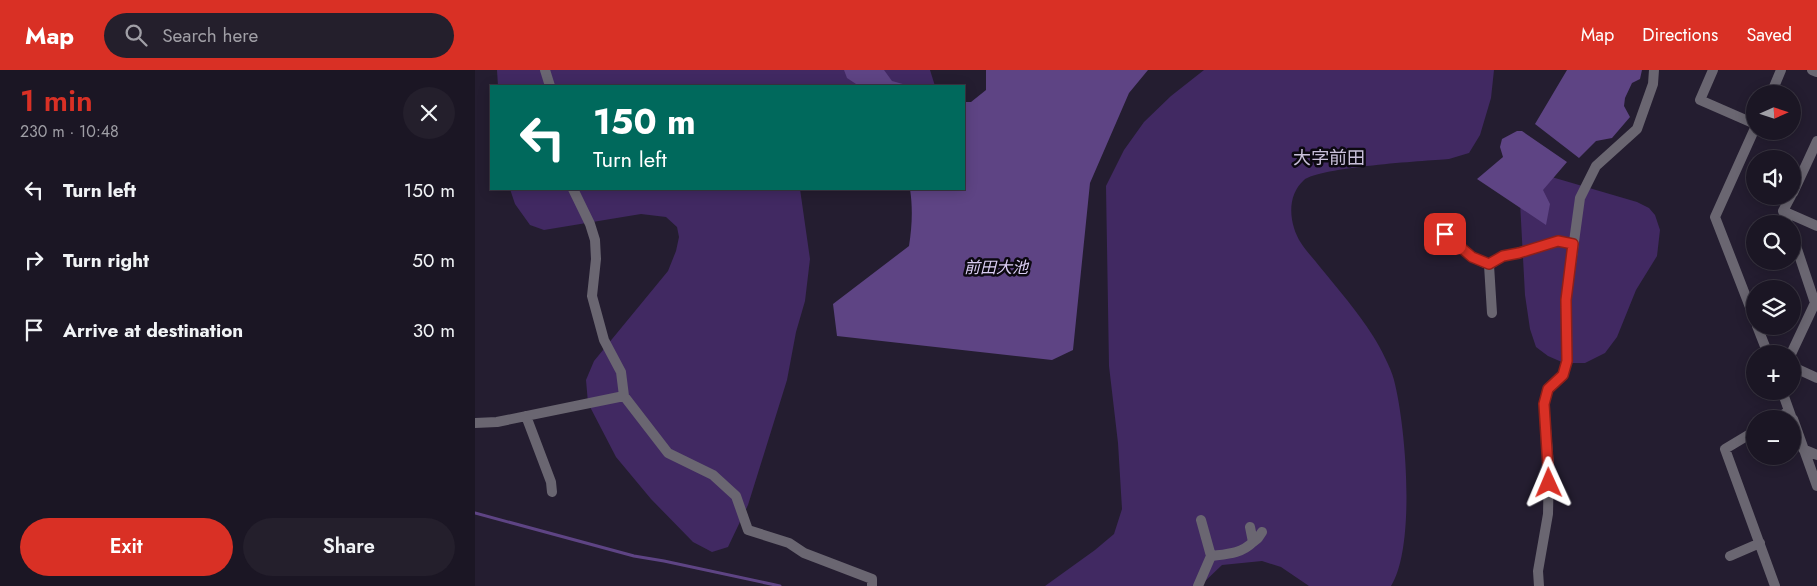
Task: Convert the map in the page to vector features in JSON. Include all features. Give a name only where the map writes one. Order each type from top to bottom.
[{"type":"street","points":[[545,70],[550,85]]},
{"type":"street","points":[[1539,586],[1538,570],[1548,514],[1549,467],[1544,404],[1548,389],[1563,375],[1567,361],[1566,300],[1580,198],[1596,166],[1637,129],[1653,84],[1654,70]]},
{"type":"street","points":[[1713,70],[1700,100],[1746,120]]},
{"type":"street","points":[[1775,85],[1781,70]]},
{"type":"street","points":[[1812,70],[1817,72]]},
{"type":"street","points":[[1746,297],[1715,217],[1750,140]]},
{"type":"street","points":[[1801,177],[1816,148]]},
{"type":"street","points":[[573,190],[590,224],[595,240],[596,259],[592,296],[604,340],[621,372],[624,396],[669,453],[713,476],[736,496],[748,530],[789,543],[804,553],[872,579],[871,586]]},
{"type":"street","points":[[1785,215],[1783,211],[1786,205]]},
{"type":"street","points":[[1783,211],[1817,226]]},
{"type":"street","points":[[1445,234],[1472,257],[1489,264]]},
{"type":"street","points":[[1489,264],[1503,256],[1558,241],[1573,244]]},
{"type":"street","points":[[1796,345],[1816,304],[1801,260]]},
{"type":"street","points":[[1489,264],[1492,313]]},
{"type":"street","points":[[1801,371],[1817,378]]},
{"type":"street","points":[[475,423],[497,422],[624,396]]},
{"type":"street","points":[[526,416],[551,482],[552,492]]},
{"type":"street","points":[[1746,437],[1725,450],[1775,586]]},
{"type":"street","points":[[1801,444],[1817,486]]},
{"type":"street","points":[[1803,449],[1817,455]]},
{"type":"street","points":[[1198,586],[1211,556],[1201,520]]},
{"type":"street","points":[[1250,527],[1253,542]]},
{"type":"street","points":[[1211,556],[1235,553],[1247,548],[1262,532]]},
{"type":"street","points":[[1730,556],[1760,543]]},
{"type":"shaded area","points":[[497,70],[930,70],[935,85],[498,85]]},
{"type":"shaded area","points":[[1204,70],[1494,70],[1491,98],[1480,135],[1469,153],[1449,159],[1373,165],[1314,175],[1304,180],[1298,187],[1292,202],[1292,219],[1301,243],[1367,327],[1385,358],[1394,380],[1405,455],[1406,515],[1404,543],[1399,568],[1391,586],[1309,586],[1281,567],[1262,561],[1222,565],[1200,586],[1045,586],[1114,534],[1122,509],[1118,443],[1109,366],[1106,186],[1124,150],[1144,122],[1171,96]]},
{"type":"shaded area","points":[[1538,173],[1637,202],[1649,208],[1655,215],[1660,230],[1657,256],[1636,290],[1617,337],[1605,353],[1585,363],[1564,363],[1548,356],[1536,347],[1530,329],[1525,295],[1520,202]]},
{"type":"shaded area","points":[[510,190],[800,190],[810,259],[805,301],[796,332],[787,380],[748,505],[728,547],[712,552],[693,542],[651,499],[616,457],[588,403],[586,380],[594,361],[668,271],[679,237],[677,227],[666,217],[641,214],[544,230],[530,225],[515,204]]},
{"type":"water","points":[[844,70],[884,70],[892,81],[906,85],[858,85],[847,78]]},
{"type":"water","name":"前田大池","points":[[986,70],[1148,70],[1129,93],[1090,183],[1073,350],[1052,360],[837,336],[833,304],[909,246],[912,218],[910,190],[965,190],[965,102],[971,102],[986,90]]},
{"type":"water","points":[[1567,70],[1642,70],[1640,79],[1632,83],[1625,98],[1624,106],[1630,117],[1612,138],[1596,141],[1579,158],[1535,124]]},
{"type":"water","points":[[1517,131],[1522,131],[1567,162],[1543,190],[1550,204],[1546,225],[1477,179],[1503,157],[1500,147],[1502,139]]},
{"type":"waterway","points":[[475,513],[634,556],[780,586]]},
{"type":"district","name":"大字前田","points":[[1329,158]]},
{"type":"route","points":[[1445,234],[1472,257],[1489,264],[1503,256],[1558,241],[1573,244],[1566,300],[1567,361],[1563,375],[1548,389],[1544,404],[1549,483]]}]
